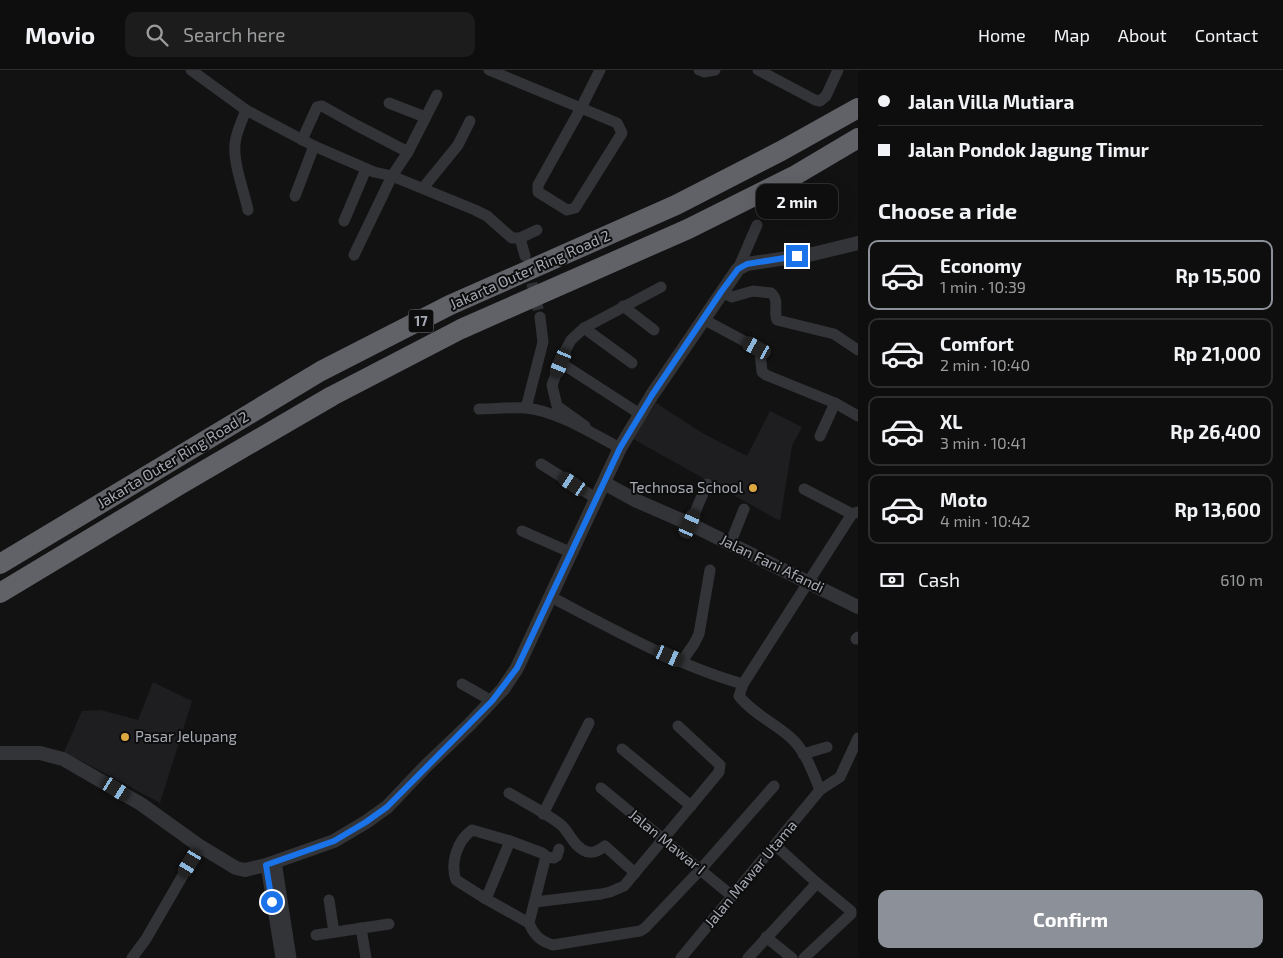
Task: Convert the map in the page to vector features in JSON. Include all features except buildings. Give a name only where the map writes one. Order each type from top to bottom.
[{"type":"highway","name":"Jakarta Outer Ring Road 2","points":[[0,564],[321,372],[450,306],[676,205],[781,151],[858,108]]},
{"type":"highway","name":"Jakarta Outer Ring Road 2","points":[[0,593],[332,396],[461,328],[688,229],[794,176],[858,138]]},
{"type":"street","points":[[190,70],[246,110],[302,140],[366,169],[392,176],[483,214],[509,236],[520,238],[537,230]]},
{"type":"street","points":[[489,70],[581,108],[617,123],[622,132],[575,208],[567,210],[538,192],[538,185],[581,108],[600,70]]},
{"type":"street","points":[[699,70],[704,72],[714,70]]},
{"type":"street","points":[[758,70],[820,101],[826,96],[838,70]]},
{"type":"street","points":[[354,255],[392,176],[408,152],[437,94]]},
{"type":"street","points":[[389,103],[425,117]]},
{"type":"street","points":[[302,140],[317,107],[322,106],[408,152]]},
{"type":"street","points":[[246,110],[236,136],[235,156],[248,210]]},
{"type":"street","points":[[423,188],[458,145],[470,121]]},
{"type":"street","points":[[295,196],[314,146]]},
{"type":"street","points":[[344,221],[366,169]]},
{"type":"street","points":[[0,753],[40,753],[63,759],[141,804],[198,845],[236,868],[245,870],[334,841],[366,822],[387,807],[492,701],[517,668],[620,448],[640,414],[738,269],[757,225]]},
{"type":"street","points":[[520,238],[525,256]]},
{"type":"street","points":[[738,269],[747,264],[813,254],[858,243]]},
{"type":"street","points":[[585,426],[556,406],[552,385],[564,353],[572,340],[584,328],[661,287]]},
{"type":"street","points":[[721,292],[732,297],[753,291],[771,293],[776,299],[775,318],[781,323],[834,334],[858,350]]},
{"type":"street","points":[[623,306],[654,330]]},
{"type":"street","points":[[526,408],[543,342],[540,317]]},
{"type":"street","points":[[703,319],[757,348],[760,352],[762,372],[766,375],[836,403],[858,416]]},
{"type":"street","points":[[584,328],[632,363]]},
{"type":"street","points":[[561,363],[640,414]]},
{"type":"street","points":[[820,436],[836,403]]},
{"type":"street","points":[[479,409],[526,408],[558,417],[620,448]]},
{"type":"street","points":[[541,464],[597,499]]},
{"type":"street","name":"Jalan Fani Afandi","points":[[604,483],[637,501],[690,524],[858,607]]},
{"type":"street","points":[[690,524],[707,484]]},
{"type":"street","points":[[804,489],[855,513],[808,582],[743,684],[739,696],[763,718],[792,739],[803,754],[820,790]]},
{"type":"street","points":[[730,544],[744,510]]},
{"type":"street","points":[[522,531],[572,553]]},
{"type":"street","points":[[682,661],[699,634],[710,570]]},
{"type":"street","points":[[551,597],[619,632],[717,677],[743,684]]},
{"type":"street","points":[[462,684],[492,701]]},
{"type":"street","points":[[543,814],[589,723]]},
{"type":"street","points":[[535,902],[610,892],[624,886],[719,772],[720,765],[678,726]]},
{"type":"street","name":"Jalan Mawar Utama","points":[[682,958],[820,790],[840,777],[858,738]]},
{"type":"street","points":[[803,754],[827,747]]},
{"type":"street","points":[[622,749],[691,806]]},
{"type":"street","points":[[560,849],[554,858],[546,857],[542,853],[510,841],[472,830],[465,836],[456,854],[453,866],[456,880],[529,923],[540,941],[553,946],[640,931],[701,869],[774,786]]},
{"type":"street","name":"Jalan Mawar I","points":[[601,788],[732,896]]},
{"type":"street","points":[[509,793],[562,825],[582,850],[590,853],[597,852],[604,846],[635,873]]},
{"type":"street","points":[[486,899],[510,841]]},
{"type":"street","points":[[132,958],[146,939],[190,863],[198,845]]},
{"type":"street","points":[[775,845],[817,883],[849,908],[851,914],[804,958]]},
{"type":"street","points":[[529,923],[546,857]]},
{"type":"street","points":[[271,863],[281,958]]},
{"type":"street","points":[[271,863],[291,958]]},
{"type":"street","points":[[748,958],[766,936],[817,883]]},
{"type":"street","points":[[329,900],[334,932]]},
{"type":"street","points":[[316,935],[389,924]]},
{"type":"street","points":[[361,928],[366,958]]},
{"type":"street","points":[[766,936],[792,958]]},
{"type":"shaded area","name":"Technosa School","points":[[656,403],[704,434],[747,456],[770,411],[802,427],[792,446],[780,521],[633,439]]},
{"type":"shaded area","name":"Pasar Jelupang","points":[[153,682],[192,701],[160,803],[78,759],[63,754],[82,711],[101,710],[138,720]]},
{"type":"tunnel","points":[[528,267],[540,317]]},
{"type":"place","name":"Technosa School","points":[[753,488]]},
{"type":"place","name":"Pasar Jelupang","points":[[125,737]]},
{"type":"route","points":[[272,902],[266,865],[334,841],[387,807],[503,689],[517,668],[620,448],[652,395],[721,292],[738,269],[747,264],[797,256]]}]
